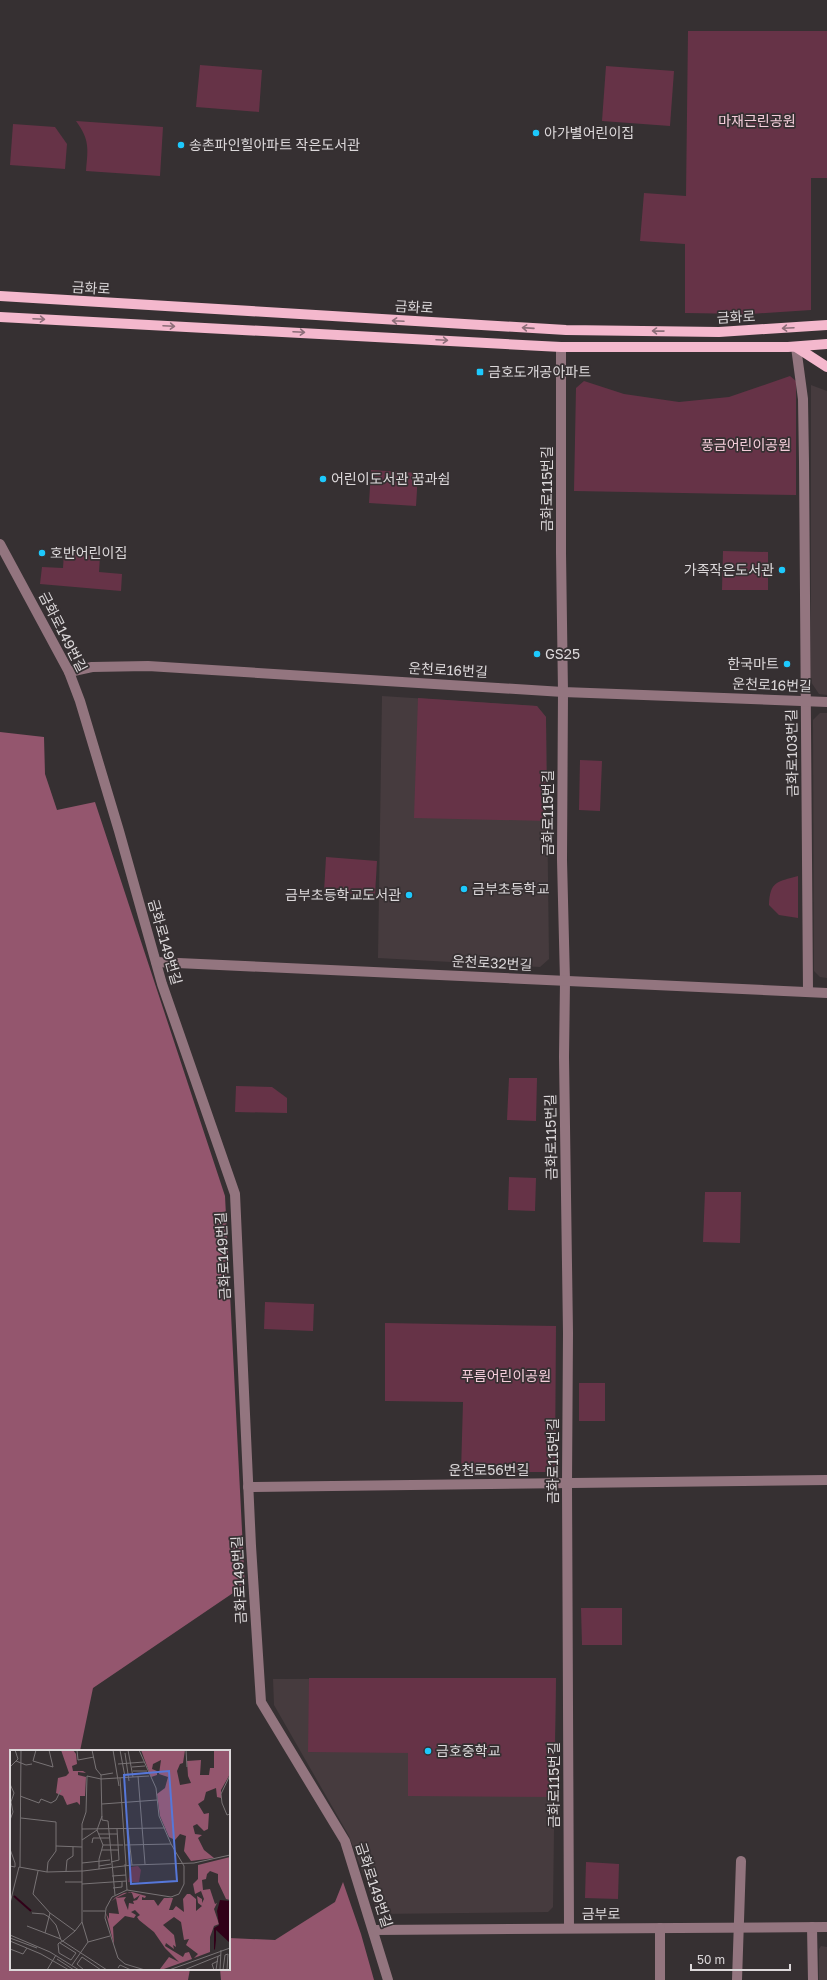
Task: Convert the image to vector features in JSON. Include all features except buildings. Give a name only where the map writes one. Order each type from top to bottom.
[{"type":"main road","name":"금화로","points":[[0,296],[566,330],[719,332],[827,325]]},
{"type":"main road","name":"금화로","points":[[0,317],[561,347],[796,347],[827,344]]},
{"type":"main road","points":[[796,347],[827,367]]},
{"type":"street","name":"금화로115번길","points":[[561,347],[563,692],[562,860],[565,981],[564,1057],[568,1333],[567,1484],[569,1927]]},
{"type":"street","name":"금화로103번길","points":[[796,347],[803,399],[808,992]]},
{"type":"street","name":"금화로149번길","points":[[0,544],[69,672],[80,701],[119,831],[162,984],[235,1194],[248,1487],[261,1702],[345,1841],[350,1862],[374,1930],[388,1980]]},
{"type":"street","name":"운천로16번길","points":[[69,672],[92,667],[148,666],[563,692],[827,702]]},
{"type":"street","name":"운천로32번길","points":[[156,962],[827,993]]},
{"type":"street","name":"운천로56번길","points":[[248,1487],[827,1480]]},
{"type":"street","points":[[737,1980],[741,1861]]},
{"type":"street","name":"금부로","points":[[374,1930],[569,1927],[827,1928]]},
{"type":"street","points":[[812,1927],[813,1980]]},
{"type":"street","points":[[660,1928],[660,1980]]},
{"type":"shaded area","points":[[811,385],[827,391],[827,695],[819,694],[811,682]]},
{"type":"shaded area","name":"금부초등학교","points":[[382,696],[537,706],[546,717],[549,959],[540,967],[378,958]]},
{"type":"shaded area","points":[[820,713],[827,713],[827,978],[820,977],[814,971],[813,720]]},
{"type":"shaded area","points":[[0,732],[44,737],[45,774],[57,810],[95,802],[225,1196],[245,1589],[233,1593],[93,1688],[80,1750],[10,1750],[10,1970],[190,1970],[188,1980],[0,1980]]},
{"type":"shaded area","name":"금호중학교","points":[[556,1678],[553,1907],[548,1912],[378,1914],[349,1836],[274,1705],[273,1679]]},
{"type":"shaded area","points":[[343,1882],[361,1934],[374,1980],[221,1980],[220,1970],[230,1970],[230,1938],[275,1940],[335,1902]]},
{"type":"shaded area","points":[[821,1946],[827,1947],[827,1980],[819,1980],[819,1949]]},
{"type":"green space","name":"마재근린공원","points":[[688,31],[827,31],[827,178],[811,178],[811,310],[750,314],[685,313],[685,244],[640,241],[644,193],[686,196]]},
{"type":"green space","points":[[200,65],[262,70],[259,112],[196,107]]},
{"type":"green space","points":[[606,66],[674,71],[670,126],[602,121]]},
{"type":"green space","points":[[76,121],[163,127],[160,176],[86,171],[86,139]]},
{"type":"green space","points":[[13,124],[55,127],[67,144],[65,169],[10,165]]},
{"type":"green space","name":"풍금어린이공원","points":[[790,376],[796,381],[796,495],[574,491],[576,388],[584,381],[624,394],[679,402],[729,397]]},
{"type":"green space","points":[[371,470],[418,473],[416,506],[369,503]]},
{"type":"green space","points":[[723,551],[768,552],[768,590],[722,590]]},
{"type":"green space","points":[[64,553],[100,556],[99,572],[122,574],[121,591],[40,584],[42,567],[63,568]]},
{"type":"green space","points":[[418,698],[537,706],[546,717],[547,821],[414,818]]},
{"type":"green space","points":[[580,760],[602,761],[600,811],[579,810]]},
{"type":"green space","points":[[326,857],[377,861],[375,895],[324,892]]},
{"type":"green space","points":[[798,876],[798,918],[779,915],[769,905],[771,891],[780,881]]},
{"type":"green space","points":[[509,1078],[537,1078],[536,1121],[507,1120]]},
{"type":"green space","points":[[236,1086],[272,1087],[287,1098],[287,1113],[235,1112]]},
{"type":"green space","points":[[509,1177],[536,1178],[535,1211],[508,1210]]},
{"type":"green space","points":[[705,1192],[741,1192],[740,1243],[703,1242]]},
{"type":"green space","points":[[265,1302],[314,1304],[313,1331],[264,1329]]},
{"type":"green space","name":"푸름어린이공원","points":[[385,1323],[556,1326],[555,1465],[547,1472],[461,1472],[463,1402],[385,1401]]},
{"type":"green space","points":[[579,1383],[605,1383],[605,1421],[579,1421]]},
{"type":"green space","points":[[581,1608],[622,1608],[622,1645],[582,1645]]},
{"type":"green space","points":[[309,1678],[556,1678],[554,1797],[408,1796],[408,1753],[308,1752]]},
{"type":"green space","points":[[586,1862],[619,1864],[618,1899],[585,1898]]},
{"type":"place","name":"아가별어린이집","points":[[536,133]]},
{"type":"place","name":"송촌파인힐아파트 작은도서관","points":[[181,145]]},
{"type":"place","name":"금호도개공아파트","points":[[480,372]]},
{"type":"place","name":"어린이도서관 꿈과쉼","points":[[323,479]]},
{"type":"place","name":"호반어린이집","points":[[42,553]]},
{"type":"place","name":"가족작은도서관","points":[[782,570]]},
{"type":"place","name":"GS25","points":[[537,654]]},
{"type":"place","name":"한국마트","points":[[787,664]]},
{"type":"place","name":"금부초등학교","points":[[464,889]]},
{"type":"place","name":"금부초등학교도서관","points":[[409,895]]},
{"type":"place","name":"금호중학교","points":[[428,1751]]}]
